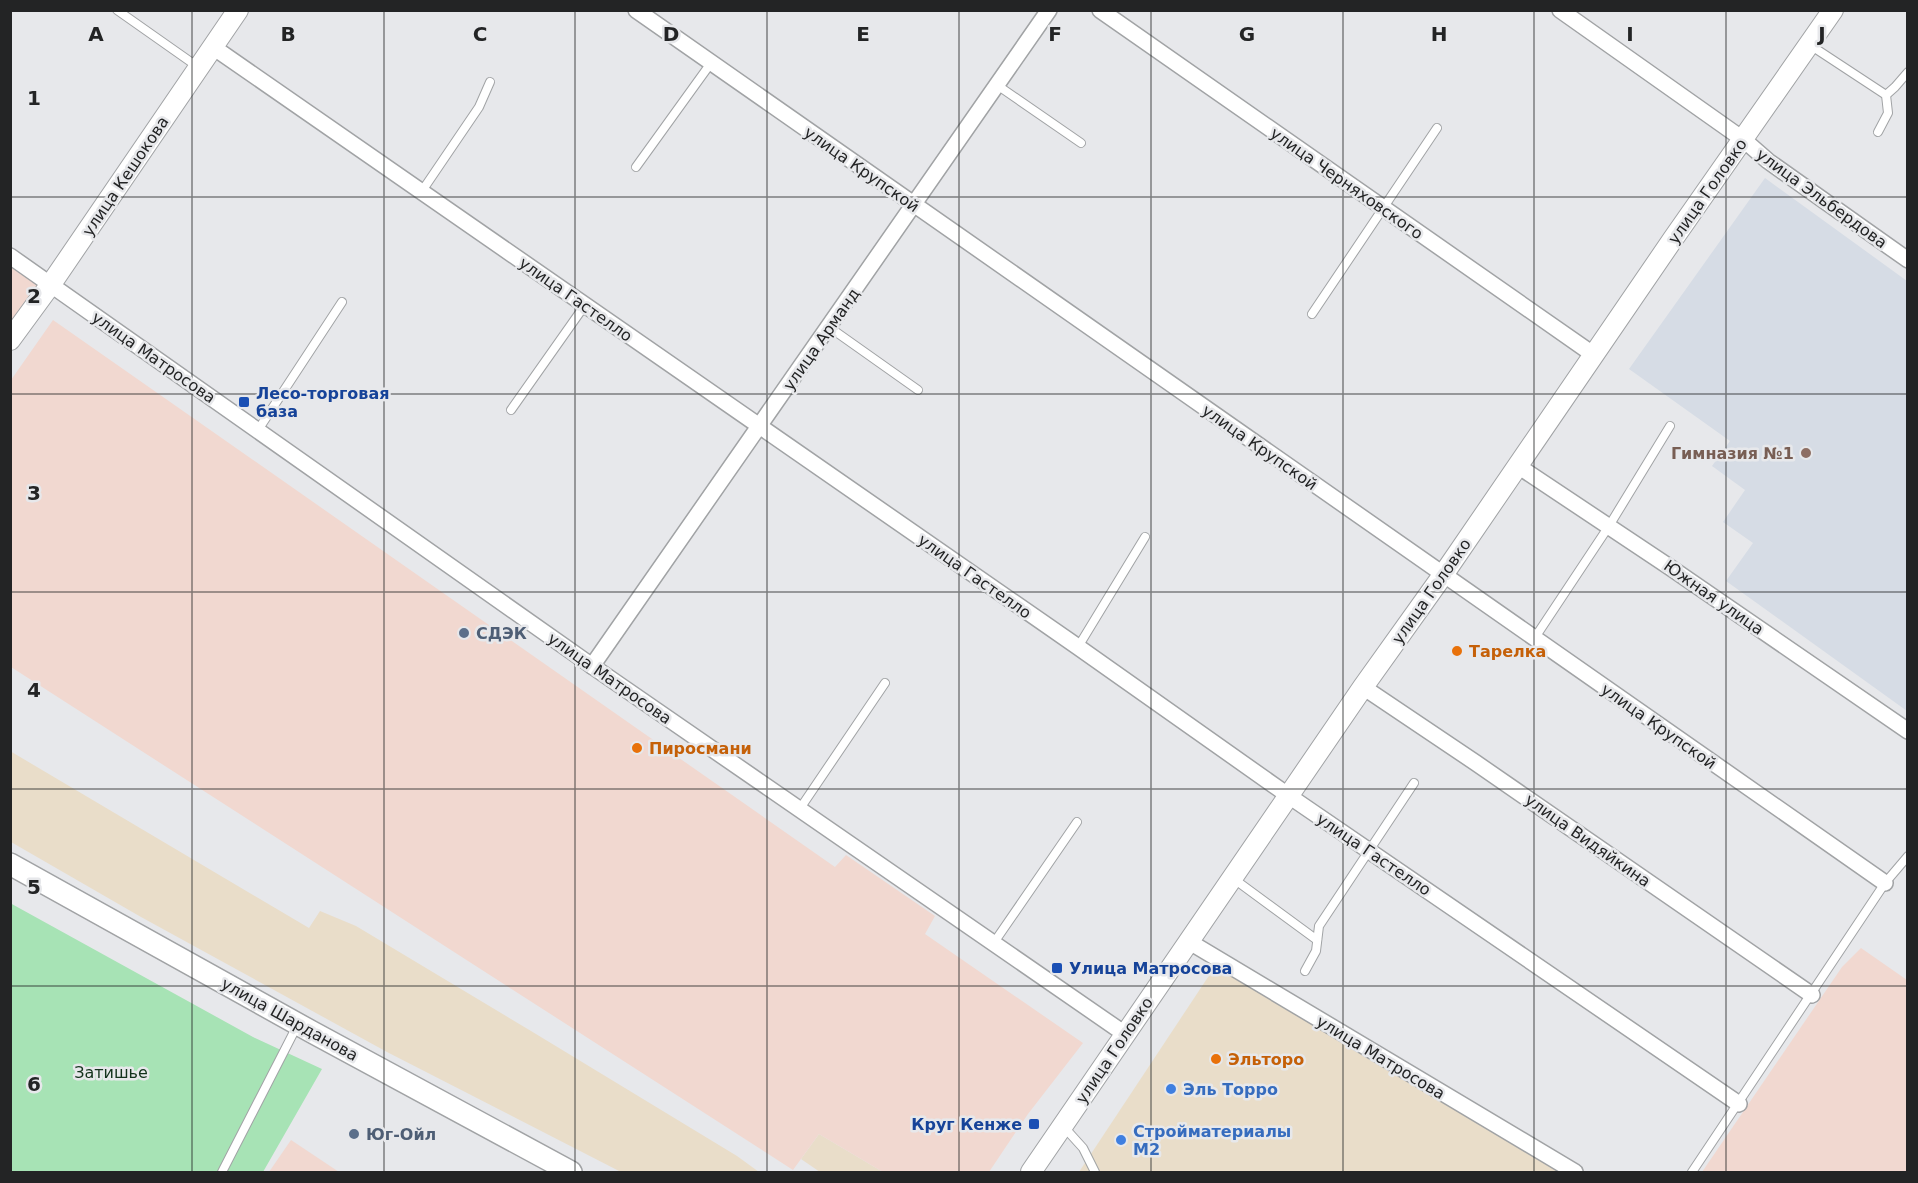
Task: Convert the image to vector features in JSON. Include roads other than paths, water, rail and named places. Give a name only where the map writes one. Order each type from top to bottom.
[{"type":"main road","name":"улица Шарданова","points":[[10,864],[571,1173]]},
{"type":"street","name":"улица Кешокова","points":[[10,340],[51,284],[238,10]]},
{"type":"street","name":"улица Крупской","points":[[636,10],[1885,884]]},
{"type":"street","name":"улица Арманд","points":[[592,666],[1049,10]]},
{"type":"street","name":"улица Черняховского","points":[[1100,10],[1594,355]]},
{"type":"street","name":"улица Эльбердова","points":[[1560,10],[1908,260]]},
{"type":"street","name":"улица Головко","points":[[1031,1173],[1363,687],[1443,575],[1833,10]]},
{"type":"street","name":"улица Гастелло","points":[[213,47],[1289,796],[1739,1104]]},
{"type":"street","name":"улица Матросова","points":[[10,255],[592,666],[1125,1034]]},
{"type":"street","name":"Южная улица","points":[[1518,466],[1908,731]]},
{"type":"street","name":"улица Видяйкина","points":[[1363,687],[1812,995]]},
{"type":"street","name":"улица Матросова","points":[[1188,941],[1575,1173]]},
{"type":"lane","points":[[117,10],[199,68]]},
{"type":"lane","points":[[1810,44],[1886,95],[1888,113],[1878,132]]},
{"type":"lane","points":[[636,167],[711,63]]},
{"type":"lane","points":[[1886,95],[1908,72]]},
{"type":"lane","points":[[422,191],[479,106],[490,82]]},
{"type":"lane","points":[[997,85],[1081,143]]},
{"type":"lane","points":[[1312,314],[1437,128]]},
{"type":"lane","points":[[258,430],[342,302]]},
{"type":"lane","points":[[511,410],[585,305]]},
{"type":"lane","points":[[829,327],[918,390]]},
{"type":"lane","points":[[1534,639],[1609,526],[1670,426]]},
{"type":"lane","points":[[1078,647],[1145,537]]},
{"type":"lane","points":[[799,810],[885,683]]},
{"type":"lane","points":[[1305,971],[1316,951],[1318,926],[1414,783]]},
{"type":"lane","points":[[993,944],[1077,822]]},
{"type":"lane","points":[[1692,1173],[1885,884],[1908,856]]},
{"type":"lane","points":[[1232,878],[1317,940]]},
{"type":"lane","points":[[222,1173],[298,1024]]},
{"type":"lane","points":[[1062,1126],[1083,1148],[1095,1173]]},
{"type":"place","name":"Лесо-торговая база","points":[[244,402]]},
{"type":"place","name":"Гимназия №1","points":[[1806,453]]},
{"type":"place","name":"СДЭК","points":[[464,633]]},
{"type":"place","name":"Тарелка","points":[[1457,651]]},
{"type":"place","name":"Пиросмани","points":[[637,748]]},
{"type":"place","name":"Улица Матросова","points":[[1057,968]]},
{"type":"place","name":"Эльторо","points":[[1216,1059]]},
{"type":"place","name":"Эль Торро","points":[[1171,1089]]},
{"type":"place","name":"Круг Кенже","points":[[1034,1124]]},
{"type":"place","name":"Юг-Ойл","points":[[354,1134]]},
{"type":"place","name":"Стройматериалы М2","points":[[1121,1140]]},
{"type":"park label","name":"Затишье","points":[[111,1072]]}]
